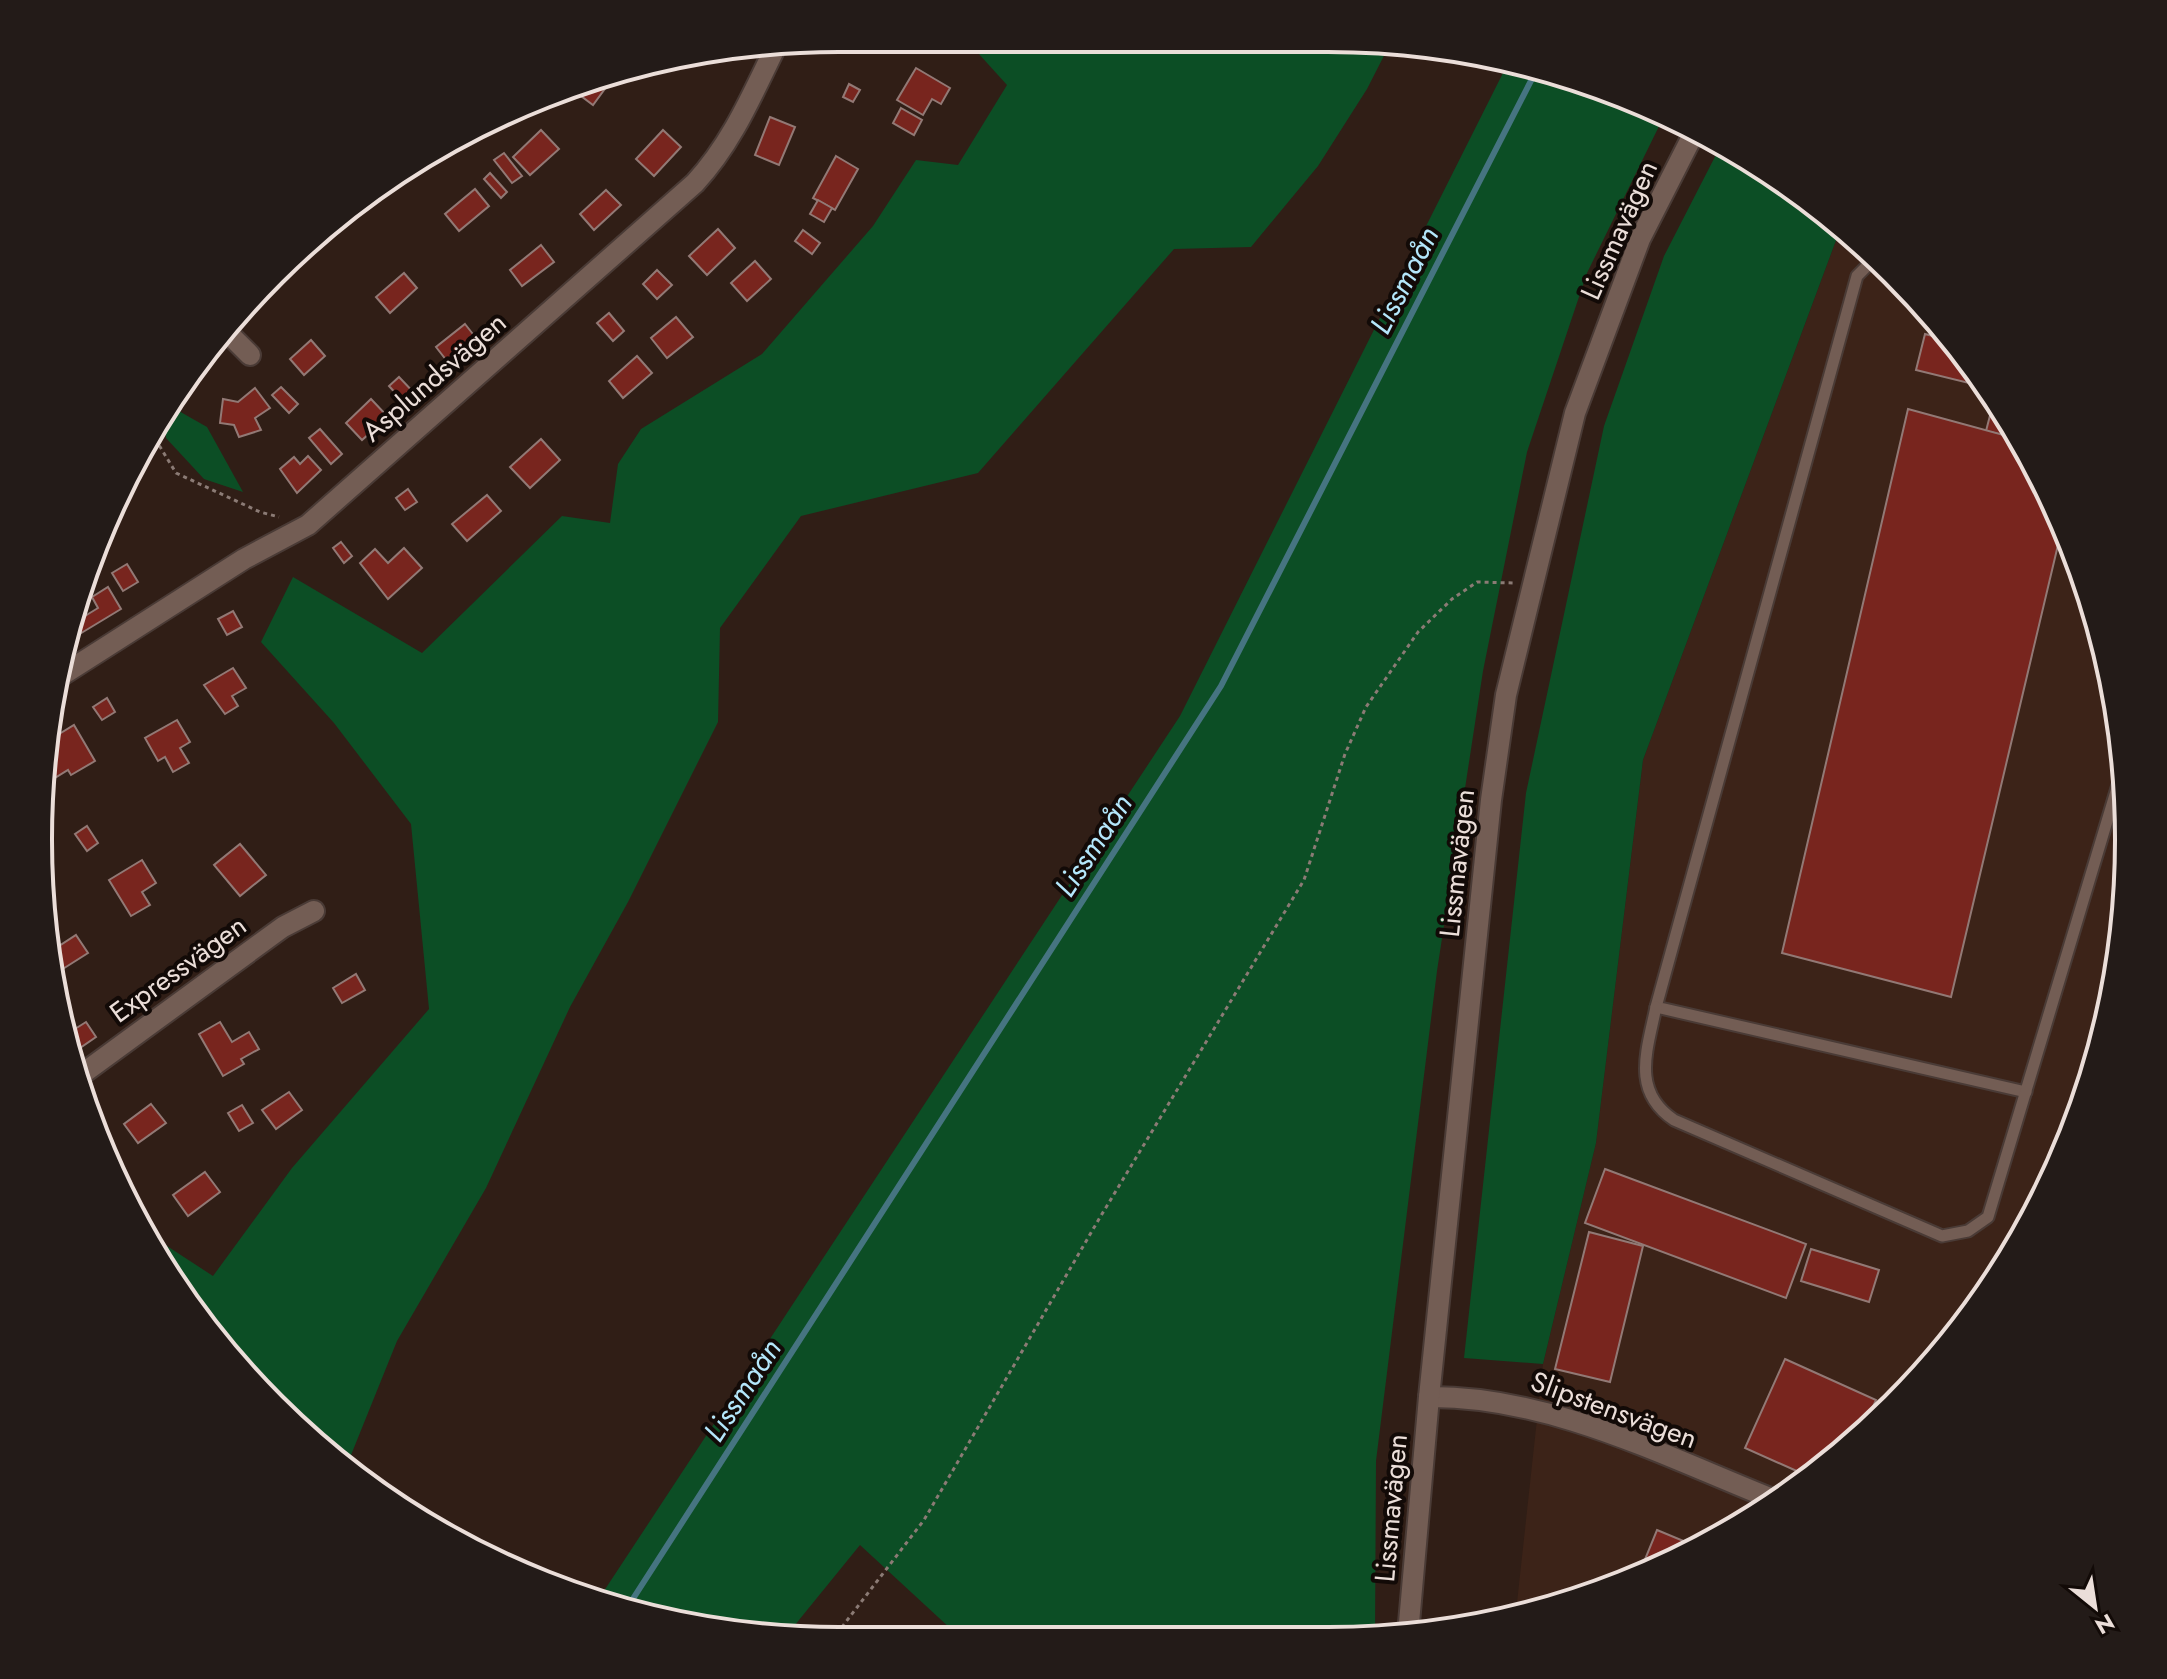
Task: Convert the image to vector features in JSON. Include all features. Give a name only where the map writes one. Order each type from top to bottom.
[{"type":"street","name":"Asplundsvägen","points":[[71,669],[244,559],[308,525],[695,183],[730,140],[771,56]]},
{"type":"street","name":"Lissmavägen","points":[[1409,1622],[1429,1397],[1491,800],[1506,695],[1530,586],[1575,413],[1640,239],[1690,141]]},
{"type":"street","points":[[233,338],[250,355]]},
{"type":"street","name":"Expressvägen","points":[[87,1070],[283,927],[314,911]]},
{"type":"street","name":"Slipstensvägen","points":[[1429,1397],[1471,1397],[1514,1403],[1580,1424],[1763,1495]]},
{"type":"lane","points":[[1867,266],[1857,276],[1656,1007],[1645,1061],[1647,1089],[1655,1108],[1674,1120],[1942,1236],[1968,1231],[1988,1217],[2113,800]]},
{"type":"lane","points":[[1656,1007],[2026,1092]]},
{"type":"path","points":[[159,445],[176,473],[260,512],[308,525]]},
{"type":"path","points":[[842,1627],[924,1520],[1099,1219],[1304,880],[1345,754],[1366,707],[1418,632],[1452,599],[1477,582],[1494,580],[1530,586]]},
{"type":"shaded area","points":[[1837,239],[1920,320],[1982,402],[2034,491],[2073,586],[2100,686],[2113,788],[2113,891],[2100,993],[2073,1093],[2034,1188],[1982,1277],[1920,1359],[1847,1432],[1765,1494],[1721,1521],[1629,1567],[1517,1603],[1543,1364],[1596,1143],[1643,760]]},
{"type":"green space","points":[[978,53],[1385,55],[1367,89],[1318,166],[1251,247],[1174,249],[978,473],[801,516],[720,628],[718,722],[628,902],[570,1007],[486,1188],[397,1341],[350,1456],[320,1432],[247,1359],[215,1319],[165,1245],[213,1276],[292,1168],[429,1009],[411,824],[334,723],[261,642],[293,577],[422,653],[562,516],[610,523],[618,464],[641,429],[762,354],[873,226],[916,160],[958,165],[1007,85]]},
{"type":"green space","points":[[1503,72],[1581,94],[1659,126],[1587,273],[1527,452],[1483,671],[1437,971],[1376,1461],[1375,1625],[949,1627],[860,1545],[795,1625],[686,1612],[604,1590],[1180,716]]},
{"type":"green space","points":[[1716,155],[1765,185],[1837,239],[1643,760],[1596,1143],[1543,1364],[1464,1358],[1526,793],[1604,426],[1664,256]]},
{"type":"green space","points":[[179,411],[207,427],[243,492],[204,479],[166,438]]},
{"type":"building","points":[[916,68],[950,88],[941,104],[932,99],[923,115],[897,100]]},
{"type":"building","points":[[849,84],[860,90],[853,102],[843,97]]},
{"type":"building","points":[[605,88],[593,105],[581,96]]},
{"type":"building","points":[[901,108],[922,120],[914,135],[893,123]]},
{"type":"building","points":[[770,117],[795,127],[779,165],[755,155]]},
{"type":"building","points":[[541,130],[559,149],[530,175],[513,157]]},
{"type":"building","points":[[663,130],[681,147],[654,176],[636,159]]},
{"type":"building","points":[[504,153],[522,176],[512,183],[494,160]]},
{"type":"building","points":[[836,156],[858,169],[835,210],[813,198]]},
{"type":"building","points":[[490,173],[507,192],[501,198],[484,179]]},
{"type":"building","points":[[475,189],[489,206],[459,231],[445,214]]},
{"type":"building","points":[[606,190],[621,205],[594,230],[580,214]]},
{"type":"building","points":[[818,200],[832,208],[824,222],[810,214]]},
{"type":"building","points":[[718,229],[735,248],[707,275],[689,256]]},
{"type":"building","points":[[803,230],[820,243],[812,254],[795,241]]},
{"type":"building","points":[[541,245],[554,262],[522,286],[510,270]]},
{"type":"building","points":[[755,261],[771,279],[747,301],[731,283]]},
{"type":"building","points":[[657,270],[672,285],[657,299],[643,284]]},
{"type":"building","points":[[404,273],[417,288],[390,313],[376,297]]},
{"type":"building","points":[[609,313],[624,331],[613,341],[597,323]]},
{"type":"building","points":[[676,317],[693,337],[667,358],[651,338]]},
{"type":"building","points":[[465,324],[480,343],[451,366],[436,347]]},
{"type":"building","points":[[1925,334],[1933,336],[1968,383],[1916,370]]},
{"type":"building","points":[[311,340],[325,356],[304,375],[290,359]]},
{"type":"building","points":[[637,356],[652,373],[623,398],[609,381]]},
{"type":"building","points":[[399,377],[418,397],[408,407],[389,386]]},
{"type":"building","points":[[281,387],[298,404],[289,413],[272,395]]},
{"type":"building","points":[[255,388],[270,408],[255,418],[261,430],[239,437],[234,425],[220,423],[223,399],[238,402]]},
{"type":"building","points":[[371,399],[388,417],[362,440],[346,423]]},
{"type":"building","points":[[1908,409],[2002,435],[2034,491],[2058,546],[1951,997],[1782,953]]},
{"type":"building","points":[[1990,415],[2002,435],[1986,431]]},
{"type":"building","points":[[320,429],[342,454],[331,464],[309,438]]},
{"type":"building","points":[[541,439],[560,460],[530,488],[510,467]]},
{"type":"building","points":[[308,456],[321,470],[297,493],[280,469],[294,457],[300,464]]},
{"type":"building","points":[[408,489],[417,502],[405,510],[396,498]]},
{"type":"building","points":[[487,495],[501,511],[467,541],[452,524]]},
{"type":"building","points":[[341,542],[352,556],[344,563],[333,548]]},
{"type":"building","points":[[404,548],[422,568],[388,599],[360,563],[375,549],[388,563]]},
{"type":"building","points":[[127,564],[138,582],[123,591],[112,573]]},
{"type":"building","points":[[108,587],[121,609],[80,634],[85,616],[98,608],[92,597]]},
{"type":"building","points":[[233,611],[242,627],[227,635],[218,619]]},
{"type":"building","points":[[233,668],[246,688],[232,696],[238,706],[225,714],[204,685]]},
{"type":"building","points":[[107,698],[115,712],[102,720],[93,707]]},
{"type":"building","points":[[177,720],[190,742],[180,748],[189,763],[173,772],[165,757],[158,761],[145,738]]},
{"type":"building","points":[[74,725],[95,761],[71,775],[68,770],[55,778],[59,734]]},
{"type":"building","points":[[87,826],[98,843],[87,851],[75,834]]},
{"type":"building","points":[[240,844],[266,875],[240,896],[214,865]]},
{"type":"building","points":[[142,860],[156,883],[142,892],[150,905],[131,916],[109,880]]},
{"type":"building","points":[[76,935],[88,953],[63,969],[60,946]]},
{"type":"building","points":[[356,974],[365,990],[342,1003],[333,988]]},
{"type":"building","points":[[86,1022],[96,1037],[80,1048],[76,1029]]},
{"type":"building","points":[[220,1022],[232,1042],[249,1032],[259,1049],[241,1059],[244,1064],[223,1076],[199,1034]]},
{"type":"building","points":[[289,1092],[302,1110],[276,1129],[262,1110]]},
{"type":"building","points":[[151,1104],[166,1123],[138,1143],[124,1124]]},
{"type":"building","points":[[242,1105],[253,1123],[239,1131],[228,1113]]},
{"type":"building","points":[[1605,1169],[1806,1244],[1786,1298],[1585,1223]]},
{"type":"building","points":[[205,1172],[220,1192],[188,1216],[173,1195]]},
{"type":"building","points":[[1589,1232],[1643,1246],[1610,1382],[1555,1369]]},
{"type":"building","points":[[1811,1249],[1879,1270],[1869,1302],[1801,1281]]},
{"type":"building","points":[[1785,1359],[1876,1400],[1847,1432],[1797,1471],[1745,1448]]},
{"type":"building","points":[[1657,1530],[1684,1541],[1676,1546],[1645,1560]]},
{"type":"waterway","name":"Lissmaån","points":[[633,1599],[1221,686],[1532,79]]}]
